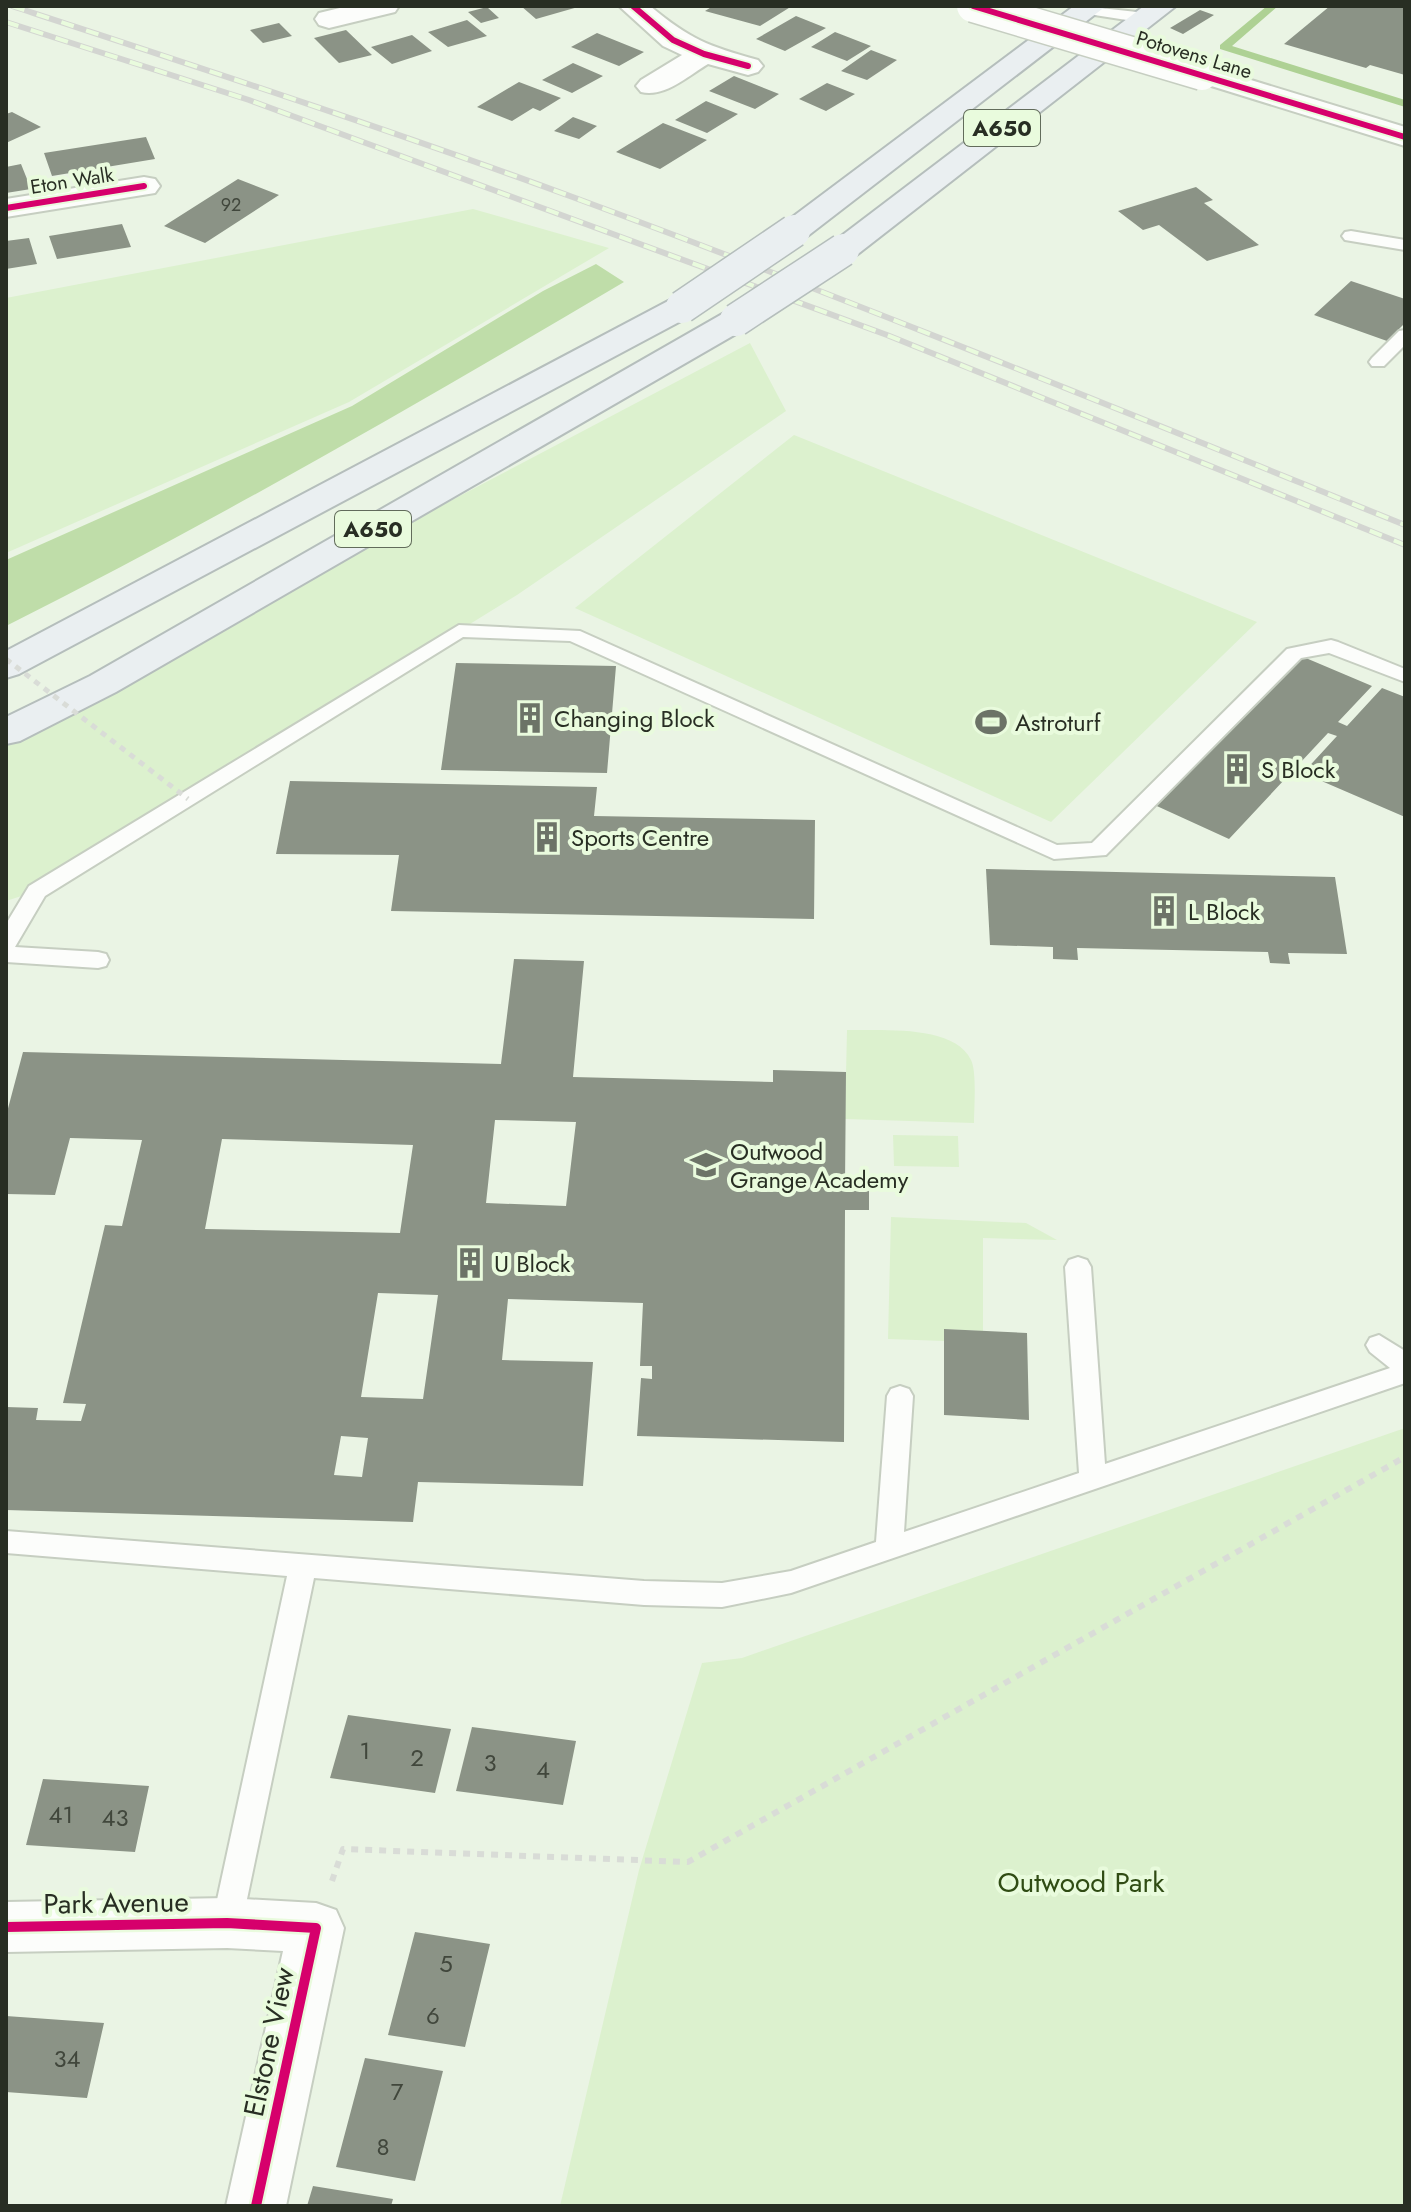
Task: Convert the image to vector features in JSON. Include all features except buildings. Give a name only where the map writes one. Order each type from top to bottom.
[{"type":"highway","name":"A650","points":[[6,666],[682,307],[794,231],[1090,8]]},
{"type":"highway","name":"A650","points":[[6,732],[103,684],[736,320],[843,250],[1154,12]]},
{"type":"street","points":[[633,6],[673,40],[704,54],[748,66]]},
{"type":"street","name":"Potovens Lane","points":[[973,6],[1405,137]]},
{"type":"street","points":[[329,19],[376,7]]},
{"type":"street","points":[[651,86],[704,54]]},
{"type":"street","name":"Eton Walk","points":[[6,208],[144,186]]},
{"type":"street","points":[[227,1923],[316,1928]]},
{"type":"street","name":"Park Avenue","points":[[6,1927],[227,1923]]},
{"type":"street","name":"Elstone View","points":[[256,2206],[316,1928]]},
{"type":"lane","points":[[1090,8],[1154,12]]},
{"type":"lane","points":[[1351,236],[1405,245]]},
{"type":"lane","points":[[1378,362],[1405,335]]},
{"type":"lane","points":[[6,943],[37,891],[459,631],[573,635],[1054,852],[1098,850],[1294,653],[1331,646],[1405,676]]},
{"type":"lane","points":[[6,954],[98,960]]},
{"type":"lane","points":[[1078,1267],[1093,1481]]},
{"type":"lane","points":[[1379,1345],[1405,1365]]},
{"type":"lane","points":[[6,1542],[644,1593],[722,1595],[791,1582],[1405,1373]]},
{"type":"lane","points":[[889,1550],[900,1396]]},
{"type":"lane","points":[[227,1923],[303,1567]]},
{"type":"path","points":[[6,659],[188,799]]},
{"type":"path","points":[[316,1928],[343,1849],[688,1862],[1405,1457]]},
{"type":"green space","points":[[473,209],[609,248],[349,402],[6,553],[6,298]]},
{"type":"green space","points":[[596,264],[624,282],[318,459],[6,626],[6,560],[352,406],[543,291]]},
{"type":"green space","points":[[750,343],[786,411],[517,595],[37,891],[6,901],[6,732],[103,684]]},
{"type":"green space","name":"Astroturf","points":[[794,435],[1257,622],[1051,822],[575,608]]},
{"type":"green space","points":[[847,1030],[915,1032],[949,1040],[962,1048],[973,1066],[974,1123],[845,1119]]},
{"type":"green space","points":[[893,1135],[958,1136],[959,1167],[894,1166]]},
{"type":"green space","points":[[891,1217],[1026,1223],[1057,1240],[983,1238],[983,1331],[945,1329],[944,1341],[888,1339]]},
{"type":"green space","name":"Outwood Park","points":[[1405,1428],[1405,2206],[560,2206],[639,1870],[702,1663],[742,1658]]},
{"type":"waterway","points":[[1273,6],[1224,47],[1405,104]]},
{"type":"railway","points":[[12,6],[367,124],[578,199],[889,318],[1405,525]]},
{"type":"railway","points":[[6,22],[249,100],[887,335],[1405,545]]},
{"type":"cycle path","points":[[633,6],[673,40],[704,54],[748,66]]},
{"type":"cycle path","points":[[973,6],[1405,137]]},
{"type":"cycle path","points":[[6,208],[144,186]]},
{"type":"cycle path","points":[[6,1927],[227,1923],[316,1928],[256,2206]]},
{"type":"place","name":"Changing Block","points":[[530,718]]},
{"type":"place","name":"Astroturf","points":[[991,722]]},
{"type":"place","name":"S Block","points":[[1237,769]]},
{"type":"place","name":"Sports Centre","points":[[547,837]]},
{"type":"place","name":"L Block","points":[[1164,911]]},
{"type":"place","name":"Outwood Grange Academy","points":[[706,1165]]},
{"type":"place","name":"U Block","points":[[470,1263]]}]
